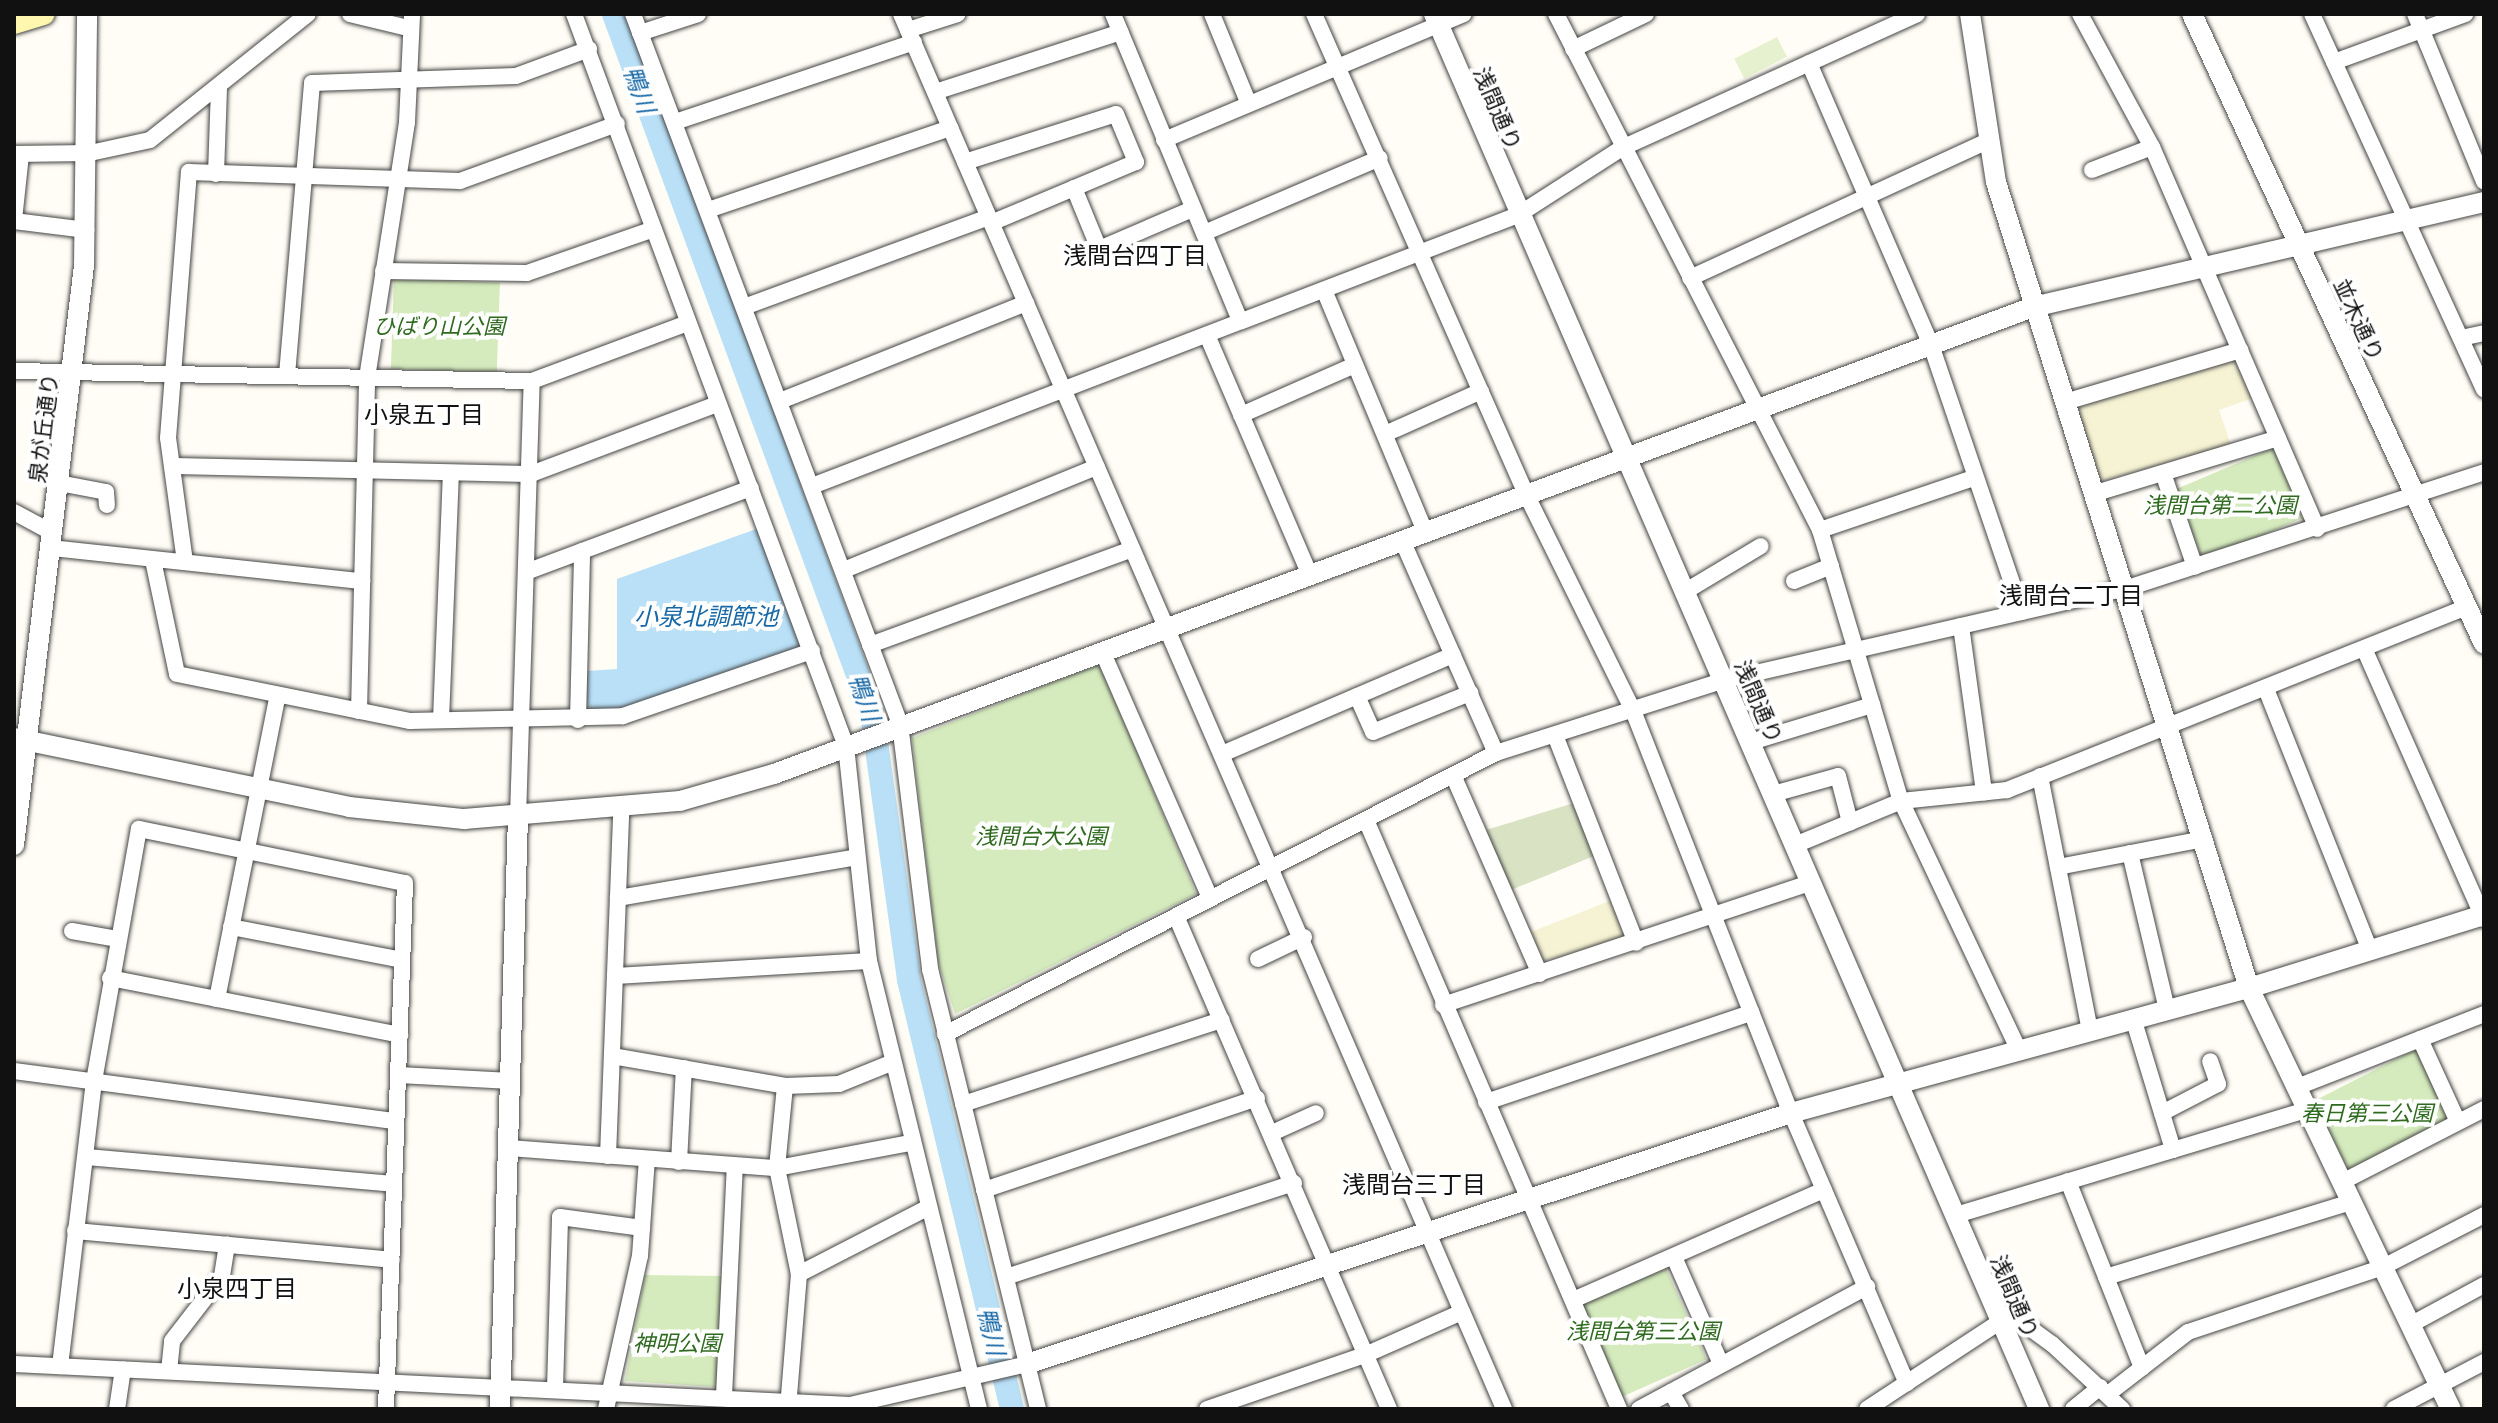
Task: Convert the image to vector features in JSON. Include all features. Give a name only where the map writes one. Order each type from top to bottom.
[{"type":"street","name":"泉が丘通り","points":[[14,845],[20,739],[52,540],[73,373],[86,230],[90,153],[87,14]]},
{"type":"street","points":[[86,230],[14,221],[18,154],[90,153],[150,140],[308,14]]},
{"type":"street","points":[[350,14],[410,21],[408,81],[398,180],[367,378],[359,711]]},
{"type":"street","points":[[574,14],[846,746],[869,961],[891,1063],[979,1409]]},
{"type":"street","points":[[633,14],[900,724],[921,908],[945,1034],[1038,1409]]},
{"type":"street","points":[[640,33],[698,14]]},
{"type":"street","points":[[675,122],[908,29],[958,14]]},
{"type":"street","points":[[1113,14],[1240,320]]},
{"type":"street","points":[[1212,14],[1249,104]]},
{"type":"street","points":[[1314,14],[1341,68],[1526,494],[1634,713],[1791,1113],[1907,1383]]},
{"type":"street","points":[[1164,140],[1341,68],[1436,19],[1464,14]]},
{"type":"street","points":[[1556,14],[1820,530],[1901,801],[2019,1051]]},
{"type":"street","points":[[1573,49],[1646,14]]},
{"type":"street","points":[[812,486],[1518,215],[1622,148],[1809,63],[1889,19],[1917,14]]},
{"type":"street","points":[[1970,14],[1990,140],[2033,307],[2128,588],[2249,988],[2451,1409]]},
{"type":"street","points":[[2080,14],[2152,147],[2317,529]]},
{"type":"street","name":"並木通り","points":[[2192,14],[2484,644]]},
{"type":"street","points":[[2312,14],[2484,389]]},
{"type":"street","points":[[2334,62],[2419,22],[2465,14]]},
{"type":"street","name":"浅間通り","points":[[1436,19],[1518,215],[1628,457],[2039,1409]]},
{"type":"street","points":[[2419,22],[2484,181]]},
{"type":"street","points":[[908,29],[1166,628],[1274,866],[1504,1409]]},
{"type":"street","points":[[935,92],[1121,32]]},
{"type":"street","points":[[287,375],[312,83],[516,76],[589,49]]},
{"type":"street","points":[[1809,63],[1931,345],[2022,612]]},
{"type":"street","points":[[216,174],[219,87]]},
{"type":"street","points":[[744,307],[990,220],[1136,162],[1116,114],[965,162]]},
{"type":"street","points":[[185,562],[172,466],[172,373],[189,172],[303,179],[398,180],[488,174],[617,124]]},
{"type":"street","points":[[708,210],[950,128]]},
{"type":"street","points":[[1690,278],[1990,140]]},
{"type":"street","points":[[2092,170],[2152,147]]},
{"type":"street","points":[[1204,233],[1380,158]]},
{"type":"street","points":[[1074,188],[1099,249],[1193,209]]},
{"type":"street","points":[[20,739],[349,807],[518,817],[621,810],[680,801],[846,746],[1103,653],[2033,307],[2484,202]]},
{"type":"street","points":[[383,271],[527,273],[654,229]]},
{"type":"street","points":[[1324,290],[1425,531]]},
{"type":"street","points":[[780,401],[1026,303]]},
{"type":"street","points":[[14,371],[532,381],[688,323]]},
{"type":"street","points":[[2461,338],[2484,333]]},
{"type":"street","points":[[1207,335],[1310,575]]},
{"type":"street","points":[[2065,402],[2240,350]]},
{"type":"street","points":[[1241,415],[1355,365]]},
{"type":"street","points":[[500,1409],[532,381]]},
{"type":"street","points":[[1385,434],[1481,391]]},
{"type":"street","points":[[172,466],[531,474],[717,404]]},
{"type":"street","points":[[2096,493],[2278,438]]},
{"type":"street","points":[[844,570],[1097,467]]},
{"type":"street","points":[[945,1034],[1496,753],[1634,713],[1725,680],[2128,588],[2418,499],[2484,472]]},
{"type":"street","points":[[441,720],[451,473]]},
{"type":"street","points":[[2163,473],[2195,567]]},
{"type":"street","points":[[1820,530],[1974,478]]},
{"type":"street","points":[[59,483],[106,492],[107,505]]},
{"type":"street","points":[[526,572],[751,488]]},
{"type":"street","points":[[14,512],[52,540],[153,560],[362,581]]},
{"type":"street","points":[[1402,540],[1496,753]]},
{"type":"street","points":[[1686,591],[1761,546]]},
{"type":"street","points":[[870,645],[1132,549]]},
{"type":"street","points":[[578,720],[582,551]]},
{"type":"street","points":[[153,560],[177,674],[359,711],[441,720],[521,723],[578,720],[674,704],[812,651]]},
{"type":"street","points":[[1794,581],[1831,566]]},
{"type":"street","points":[[1795,845],[1901,801],[1984,792],[2040,776],[2170,723],[2366,653],[2468,607]]},
{"type":"street","points":[[1961,626],[1984,792]]},
{"type":"street","points":[[1103,653],[1210,898]]},
{"type":"street","points":[[14,1364],[724,1396],[788,1405],[843,1407],[912,1402],[971,1378],[1027,1364],[1791,1113],[2249,988],[2483,916],[2366,653]]},
{"type":"street","points":[[1222,754],[1453,655]]},
{"type":"street","points":[[2266,689],[2370,950]]},
{"type":"street","points":[[1357,696],[1373,732],[1470,693]]},
{"type":"street","points":[[217,999],[278,695]]},
{"type":"street","points":[[1751,742],[1872,705]]},
{"type":"street","points":[[1555,735],[1636,943]]},
{"type":"street","points":[[1453,775],[1540,974]]},
{"type":"street","points":[[1773,794],[1838,776],[1850,822]]},
{"type":"street","points":[[2040,776],[2090,1030]]},
{"type":"street","points":[[608,1156],[621,810]]},
{"type":"street","points":[[1366,820],[1619,1409]]},
{"type":"street","points":[[60,1366],[94,1081],[139,829],[405,883],[386,1409]]},
{"type":"street","points":[[2058,867],[2204,839]]},
{"type":"street","points":[[2130,853],[2167,1009]]},
{"type":"street","points":[[618,898],[857,857]]},
{"type":"street","points":[[1443,1005],[1812,882]]},
{"type":"street","points":[[1176,916],[1294,1183],[1389,1409]]},
{"type":"street","points":[[231,927],[402,960]]},
{"type":"street","points":[[72,931],[118,939]]},
{"type":"street","points":[[1258,959],[1304,937]]},
{"type":"street","points":[[615,976],[869,961]]},
{"type":"street","points":[[110,978],[400,1035]]},
{"type":"street","points":[[1486,1102],[1751,1013]]},
{"type":"street","points":[[2297,1087],[2484,1014]]},
{"type":"street","points":[[2133,1018],[2173,1150]]},
{"type":"street","points":[[963,1104],[1222,1020]]},
{"type":"street","points":[[2420,1039],[2458,1122]]},
{"type":"street","points":[[612,1056],[785,1086],[839,1084],[891,1063]]},
{"type":"street","points":[[2162,1113],[2218,1084],[2210,1061]]},
{"type":"street","points":[[679,1162],[684,1068]]},
{"type":"street","points":[[14,1071],[396,1121]]},
{"type":"street","points":[[399,1075],[511,1081]]},
{"type":"street","points":[[785,1086],[777,1168],[799,1274],[788,1405]]},
{"type":"street","points":[[984,1190],[1257,1098]]},
{"type":"street","points":[[2342,1182],[2484,1109]]},
{"type":"street","points":[[1956,1215],[2307,1110]]},
{"type":"street","points":[[1272,1133],[1316,1113]]},
{"type":"street","points":[[509,1148],[777,1168],[911,1143]]},
{"type":"street","points":[[86,1157],[394,1184]]},
{"type":"street","points":[[606,1409],[607,1391],[642,1228],[647,1159]]},
{"type":"street","points":[[724,1396],[735,1166]]},
{"type":"street","points":[[2068,1181],[2142,1368]]},
{"type":"street","points":[[1006,1277],[1294,1183]]},
{"type":"street","points":[[1573,1300],[1824,1190]]},
{"type":"street","points":[[2106,1277],[2351,1202]]},
{"type":"street","points":[[799,1274],[927,1208]]},
{"type":"street","points":[[2073,1409],[2142,1368],[2188,1332],[2383,1267],[2484,1215]]},
{"type":"street","points":[[555,1388],[560,1217],[642,1228]]},
{"type":"street","points":[[75,1231],[392,1260]]},
{"type":"street","points":[[169,1371],[172,1341],[222,1276],[227,1244]]},
{"type":"street","points":[[1674,1257],[1721,1364]]},
{"type":"street","points":[[2410,1325],[2484,1285]]},
{"type":"street","points":[[1639,1409],[1867,1287]]},
{"type":"street","points":[[1207,1409],[1365,1355],[1462,1312]]},
{"type":"street","points":[[1867,1409],[2001,1321],[2023,1323],[2122,1409]]},
{"type":"street","points":[[2394,1409],[2484,1362]]},
{"type":"street","points":[[117,1409],[123,1369]]},
{"type":"street","points":[[1671,1392],[1681,1409]]},
{"type":"shaded area","points":[[2233,359],[2253,398],[2219,410],[2231,445],[2101,481],[2077,412],[2082,404]]},
{"type":"shaded area","points":[[1612,900],[1624,939],[1541,961],[1531,932]]},
{"type":"green space","points":[[1777,37],[1787,57],[1744,78],[1734,59]]},
{"type":"green space","name":"ひばり山公園","points":[[394,279],[500,283],[497,373],[391,369]]},
{"type":"green space","name":"浅間台第二公園","points":[[2273,448],[2303,518],[2203,560],[2174,490]]},
{"type":"green space","name":"浅間台大公園","points":[[1100,664],[1196,894],[955,1014],[938,962],[912,738]]},
{"type":"green space","points":[[1574,803],[1594,856],[1511,890],[1486,830]]},
{"type":"green space","name":"春日第三公園","points":[[2416,1049],[2451,1118],[2349,1171],[2314,1101]]},
{"type":"green space","name":"浅間台第三公園","points":[[1665,1266],[1706,1359],[1622,1397],[1580,1304]]},
{"type":"green space","name":"神明公園","points":[[645,1275],[722,1276],[716,1387],[625,1381]]},
{"type":"water","name":"小泉北調節池","points":[[759,528],[803,639],[800,649],[658,701],[595,713],[585,702],[586,671],[617,669],[617,579]]},
{"type":"waterway","name":"鴨川","points":[[614,14],[872,713],[909,980],[1012,1409]]},
{"type":"district","name":"浅間台四丁目","points":[[1135,254]]},
{"type":"district","name":"小泉五丁目","points":[[424,413]]},
{"type":"district","name":"浅間台二丁目","points":[[2071,594]]},
{"type":"district","name":"浅間台三丁目","points":[[1414,1183]]},
{"type":"district","name":"小泉四丁目","points":[[237,1287]]}]
